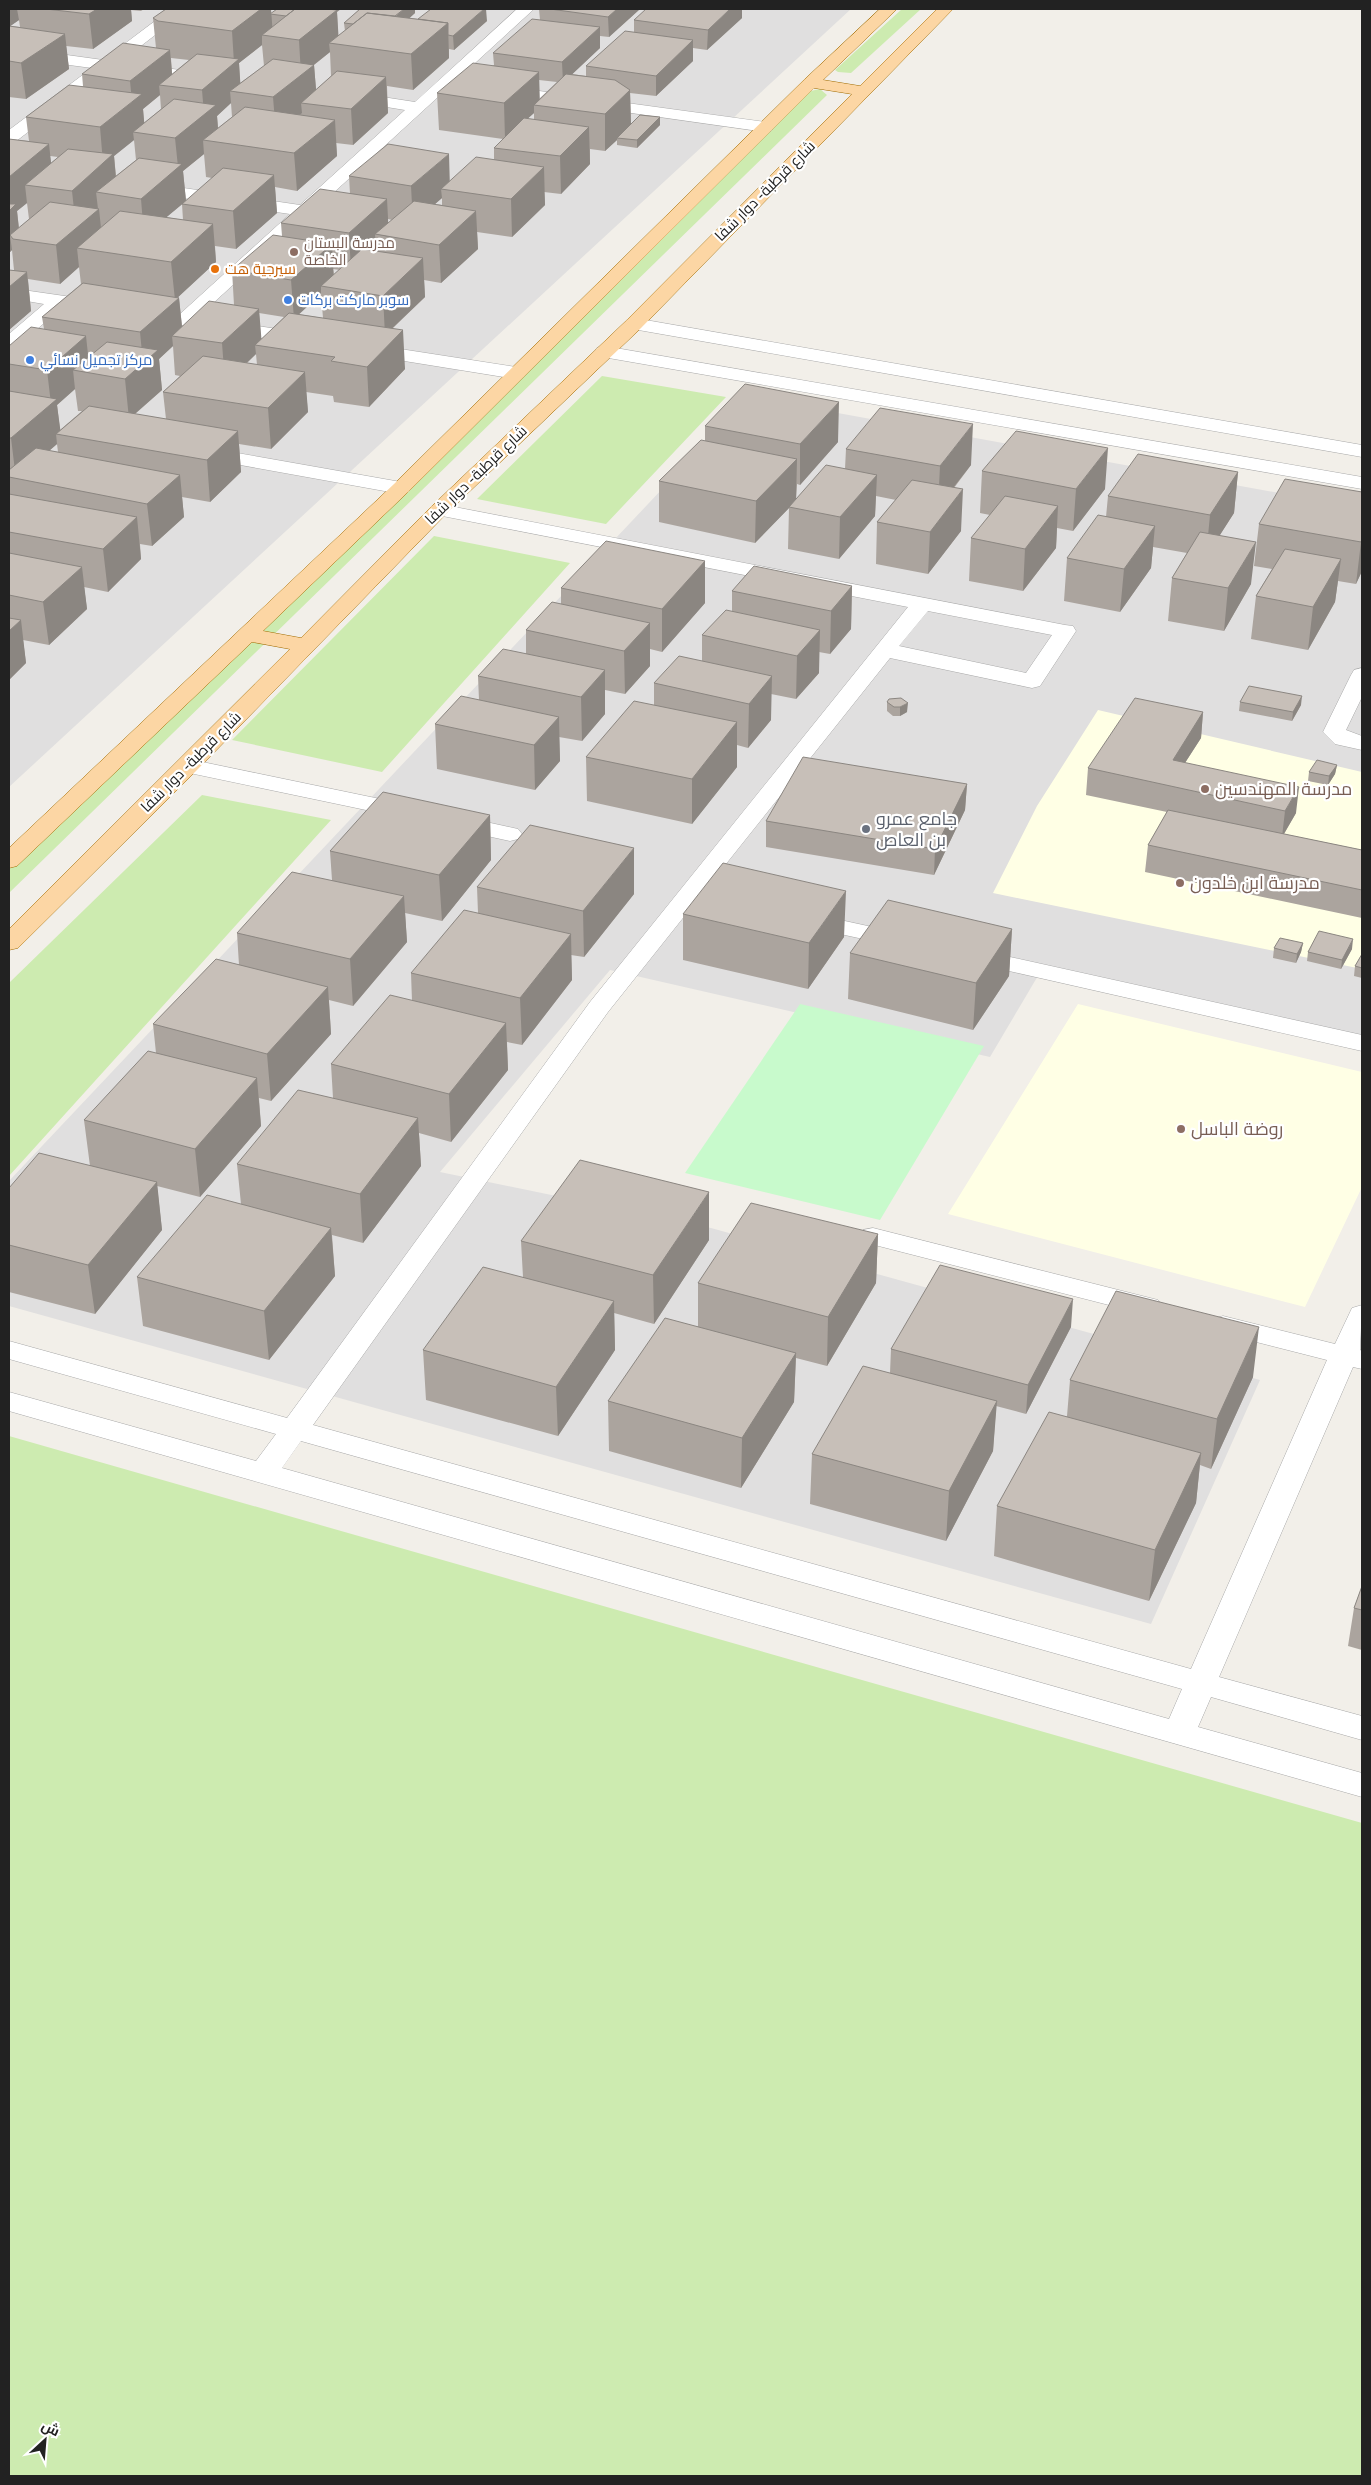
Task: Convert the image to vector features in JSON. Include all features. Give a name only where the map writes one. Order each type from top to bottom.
[{"type":"main road","points":[[9,861],[401,488],[765,127],[888,9]]},
{"type":"main road","name":"شارع قرطبة- دوار شفا","points":[[9,943],[188,766],[439,510],[634,324],[945,9]]},
{"type":"main road","points":[[810,83],[864,91]]},
{"type":"main road","points":[[247,634],[307,646]]},
{"type":"street","points":[[9,138],[181,9]]},
{"type":"street","points":[[184,320],[523,9]]},
{"type":"street","points":[[9,52],[223,80]]},
{"type":"street","points":[[444,83],[464,86]]},
{"type":"street","points":[[483,88],[765,127]]},
{"type":"street","points":[[330,95],[418,106]]},
{"type":"street","points":[[136,186],[303,211]]},
{"type":"street","points":[[9,294],[321,342]]},
{"type":"street","points":[[9,343],[58,301]]},
{"type":"street","points":[[634,324],[1362,451]]},
{"type":"street","points":[[350,347],[516,373]]},
{"type":"street","points":[[604,352],[1362,483]]},
{"type":"street","points":[[185,450],[401,488]]},
{"type":"street","points":[[439,510],[1065,631],[1032,681],[885,650]]},
{"type":"street","points":[[263,1473],[599,1007],[701,896],[885,650],[922,604]]},
{"type":"street","points":[[1360,684],[1334,732],[1343,739],[1362,743]]},
{"type":"street","points":[[188,766],[510,834]]},
{"type":"street","points":[[786,915],[919,944]]},
{"type":"street","points":[[948,951],[1362,1043]]},
{"type":"street","points":[[873,1236],[1171,1312]]},
{"type":"street","points":[[1179,1733],[1353,1358],[1362,1314]]},
{"type":"street","points":[[1200,1319],[1353,1358]]},
{"type":"street","points":[[9,1350],[1362,1728]]},
{"type":"street","points":[[9,1400],[1362,1785]]},
{"type":"shaded area","points":[[9,9],[851,9],[9,787]]},
{"type":"shaded area","points":[[749,397],[1362,508],[1362,1045],[1042,969],[990,1057],[610,970],[440,1172],[711,1228],[1260,1380],[1151,1624],[9,1306],[9,1181]]},
{"type":"shaded area","points":[[1098,710],[1362,772],[1362,969],[993,893],[1037,806]]},
{"type":"shaded area","name":"روضة الباسل","points":[[1078,1004],[1362,1072],[1362,1187],[1305,1307],[948,1214]]},
{"type":"green space","points":[[902,9],[921,9],[851,73],[835,70]]},
{"type":"green space","points":[[820,89],[827,95],[9,893],[9,859],[806,92]]},
{"type":"green space","points":[[602,376],[726,397],[606,524],[477,499]]},
{"type":"green space","points":[[434,536],[570,563],[382,772],[232,740]]},
{"type":"green space","points":[[202,795],[331,820],[9,1176],[9,983]]},
{"type":"green space","points":[[800,1004],[984,1046],[880,1220],[685,1173]]},
{"type":"green space","points":[[9,1436],[1362,1823],[1362,2476],[9,2476]]},
{"type":"building","points":[[46,9],[97,9],[89,14]]},
{"type":"building","points":[[166,9],[261,9],[232,31],[158,21],[153,18]]},
{"type":"building","points":[[277,9],[295,9],[286,16],[270,14]]},
{"type":"building","points":[[295,9],[337,10],[299,40],[262,35]]},
{"type":"building","points":[[360,9],[404,9],[395,16],[367,13],[353,24],[344,23]]},
{"type":"building","points":[[431,9],[484,9],[453,36],[448,35],[448,23],[418,19]]},
{"type":"building","points":[[550,9],[617,9],[608,17]]},
{"type":"building","points":[[646,9],[730,9],[708,30],[634,20]]},
{"type":"building","points":[[367,13],[448,23],[411,54],[329,43]]},
{"type":"building","points":[[532,19],[600,27],[562,62],[493,53]]},
{"type":"building","points":[[9,26],[65,34],[21,63],[9,61]]},
{"type":"building","points":[[625,31],[693,40],[656,76],[586,66]]},
{"type":"building","points":[[123,43],[170,50],[130,81],[82,74]]},
{"type":"building","points":[[197,54],[239,59],[202,90],[159,85]]},
{"type":"building","points":[[273,59],[314,65],[273,97],[230,91]]},
{"type":"building","points":[[473,63],[539,72],[504,103],[437,93]]},
{"type":"building","points":[[337,71],[386,77],[351,109],[301,103]]},
{"type":"building","points":[[566,74],[615,80],[630,90],[605,114],[534,105]]},
{"type":"building","points":[[69,85],[142,94],[100,127],[26,117]]},
{"type":"building","points":[[174,99],[216,105],[175,138],[133,132]]},
{"type":"building","points":[[245,107],[335,120],[294,153],[203,140]]},
{"type":"building","points":[[640,115],[660,117],[637,140],[617,138]]},
{"type":"building","points":[[524,118],[589,127],[560,156],[494,148]]},
{"type":"building","points":[[9,139],[49,144],[9,177]]},
{"type":"building","points":[[388,144],[449,154],[411,186],[349,176]]},
{"type":"building","points":[[68,149],[113,154],[72,191],[25,185]]},
{"type":"building","points":[[476,157],[544,167],[511,199],[441,189]]},
{"type":"building","points":[[139,158],[182,164],[141,199],[96,192]]},
{"type":"building","points":[[223,168],[274,175],[233,211],[182,204]]},
{"type":"building","points":[[320,189],[387,199],[349,233],[281,223]]},
{"type":"building","points":[[414,201],[476,211],[439,245],[375,234]]},
{"type":"building","points":[[50,202],[99,209],[56,245],[13,239],[10,235]]},
{"type":"building","points":[[9,204],[16,204],[9,211]]},
{"type":"building","points":[[120,211],[213,224],[171,262],[77,248]]},
{"type":"building","points":[[273,235],[332,244],[291,280],[232,270]]},
{"type":"building","points":[[362,249],[423,258],[383,296],[321,286]]},
{"type":"building","points":[[9,270],[27,272],[9,287]]},
{"type":"building","points":[[83,283],[179,298],[140,332],[42,317]]},
{"type":"building","points":[[209,301],[259,309],[222,343],[172,336]]},
{"type":"building","points":[[289,313],[403,330],[367,367],[331,361],[335,357],[255,345]]},
{"type":"building","points":[[31,327],[86,336],[47,370],[9,364],[9,346]]},
{"type":"building","points":[[107,342],[158,350],[125,379],[73,370]]},
{"type":"building","points":[[203,356],[305,372],[268,408],[163,392]]},
{"type":"building","points":[[745,384],[839,402],[800,444],[705,426]]},
{"type":"building","points":[[9,391],[57,399],[9,438]]},
{"type":"building","points":[[89,406],[238,431],[207,460],[56,434]]},
{"type":"building","points":[[880,408],[973,424],[940,466],[846,449]]},
{"type":"building","points":[[1016,431],[1108,448],[1076,489],[982,471]]},
{"type":"building","points":[[701,440],[797,459],[756,501],[659,481]]},
{"type":"building","points":[[36,448],[180,475],[147,504],[9,477],[9,470]]},
{"type":"building","points":[[1138,454],[1238,472],[1210,515],[1108,496]]},
{"type":"building","points":[[826,465],[877,475],[840,517],[789,507]]},
{"type":"building","points":[[1285,479],[1362,492],[1361,542],[1259,524]]},
{"type":"building","points":[[912,480],[963,489],[930,532],[877,522]]},
{"type":"building","points":[[9,494],[137,517],[103,549],[9,532]]},
{"type":"building","points":[[1005,496],[1058,506],[1025,549],[971,538]]},
{"type":"building","points":[[1098,515],[1155,526],[1124,569],[1067,558]]},
{"type":"building","points":[[1200,532],[1256,542],[1228,588],[1172,578]]},
{"type":"building","points":[[606,541],[705,561],[662,609],[561,588]]},
{"type":"building","points":[[1285,549],[1341,559],[1313,607],[1256,596]]},
{"type":"building","points":[[9,553],[82,567],[43,602],[9,595]]},
{"type":"building","points":[[754,566],[852,586],[831,611],[732,591]]},
{"type":"building","points":[[552,602],[650,623],[624,651],[526,630]]},
{"type":"building","points":[[726,610],[820,630],[797,656],[702,635]]},
{"type":"building","points":[[9,618],[21,620],[9,631]]},
{"type":"building","points":[[503,649],[605,670],[581,697],[478,676]]},
{"type":"building","points":[[679,656],[772,676],[749,704],[654,683]]},
{"type":"building","points":[[1249,686],[1302,696],[1293,712],[1240,702]]},
{"type":"building","points":[[461,696],[559,717],[534,745],[435,724]]},
{"type":"building","points":[[901,698],[908,703],[900,707],[894,707],[887,702],[889,699]]},
{"type":"building","points":[[1135,698],[1203,712],[1173,760],[1299,787],[1285,811],[1088,768]]},
{"type":"building","points":[[634,701],[737,722],[692,779],[586,757]]},
{"type":"building","points":[[803,757],[967,784],[935,849],[766,821]]},
{"type":"building","points":[[1317,760],[1337,765],[1329,776],[1309,772]]},
{"type":"building","points":[[383,792],[490,815],[439,875],[330,851]]},
{"type":"building","points":[[1168,810],[1362,850],[1362,890],[1148,845]]},
{"type":"building","points":[[530,825],[634,848],[583,911],[477,887]]},
{"type":"building","points":[[723,863],[846,891],[809,943],[683,914]]},
{"type":"building","points":[[292,872],[404,896],[350,959],[237,933]]},
{"type":"building","points":[[888,900],[1012,929],[976,983],[850,953]]},
{"type":"building","points":[[464,910],[571,934],[520,998],[411,973]]},
{"type":"building","points":[[1319,931],[1353,939],[1342,960],[1308,952]]},
{"type":"building","points":[[1280,938],[1303,943],[1297,954],[1274,948]]},
{"type":"building","points":[[1362,954],[1362,968],[1355,966]]},
{"type":"building","points":[[216,959],[328,987],[267,1054],[153,1024]]},
{"type":"building","points":[[390,995],[506,1023],[449,1094],[331,1064]]},
{"type":"building","points":[[148,1051],[257,1078],[195,1149],[84,1120]]},
{"type":"building","points":[[298,1090],[418,1118],[360,1194],[237,1164]]},
{"type":"building","points":[[39,1153],[157,1182],[88,1265],[9,1245],[9,1188]]},
{"type":"building","points":[[580,1160],[709,1192],[653,1275],[521,1241]]},
{"type":"building","points":[[207,1195],[331,1228],[264,1311],[137,1277]]},
{"type":"building","points":[[751,1203],[878,1234],[828,1317],[698,1283]]},
{"type":"building","points":[[940,1265],[1073,1299],[1028,1385],[891,1349]]},
{"type":"building","points":[[483,1267],[614,1301],[556,1387],[423,1350]]},
{"type":"building","points":[[1116,1291],[1259,1327],[1217,1419],[1070,1380]]},
{"type":"building","points":[[665,1318],[796,1353],[742,1438],[608,1401]]},
{"type":"building","points":[[863,1366],[997,1401],[949,1491],[812,1454]]},
{"type":"building","points":[[1049,1412],[1201,1453],[1155,1550],[997,1506]]},
{"type":"building","points":[[1362,1586],[1362,1610],[1354,1608]]},
{"type":"place","name":"مدرسة البستان الخاصة","points":[[294,252]]},
{"type":"place","name":"سيرجية هت","points":[[215,269]]},
{"type":"place","name":"سوبر ماركت بركات","points":[[288,300]]},
{"type":"place","name":"مركز تجميل نسائي","points":[[30,360]]},
{"type":"place","name":"مدرسة المهندسين","points":[[1205,789]]},
{"type":"place","name":"جامع عمرو بن العاص","points":[[866,829]]},
{"type":"place","name":"مدرسة ابن خلدون","points":[[1180,883]]},
{"type":"place","name":"روضة الباسل","points":[[1181,1129]]}]
